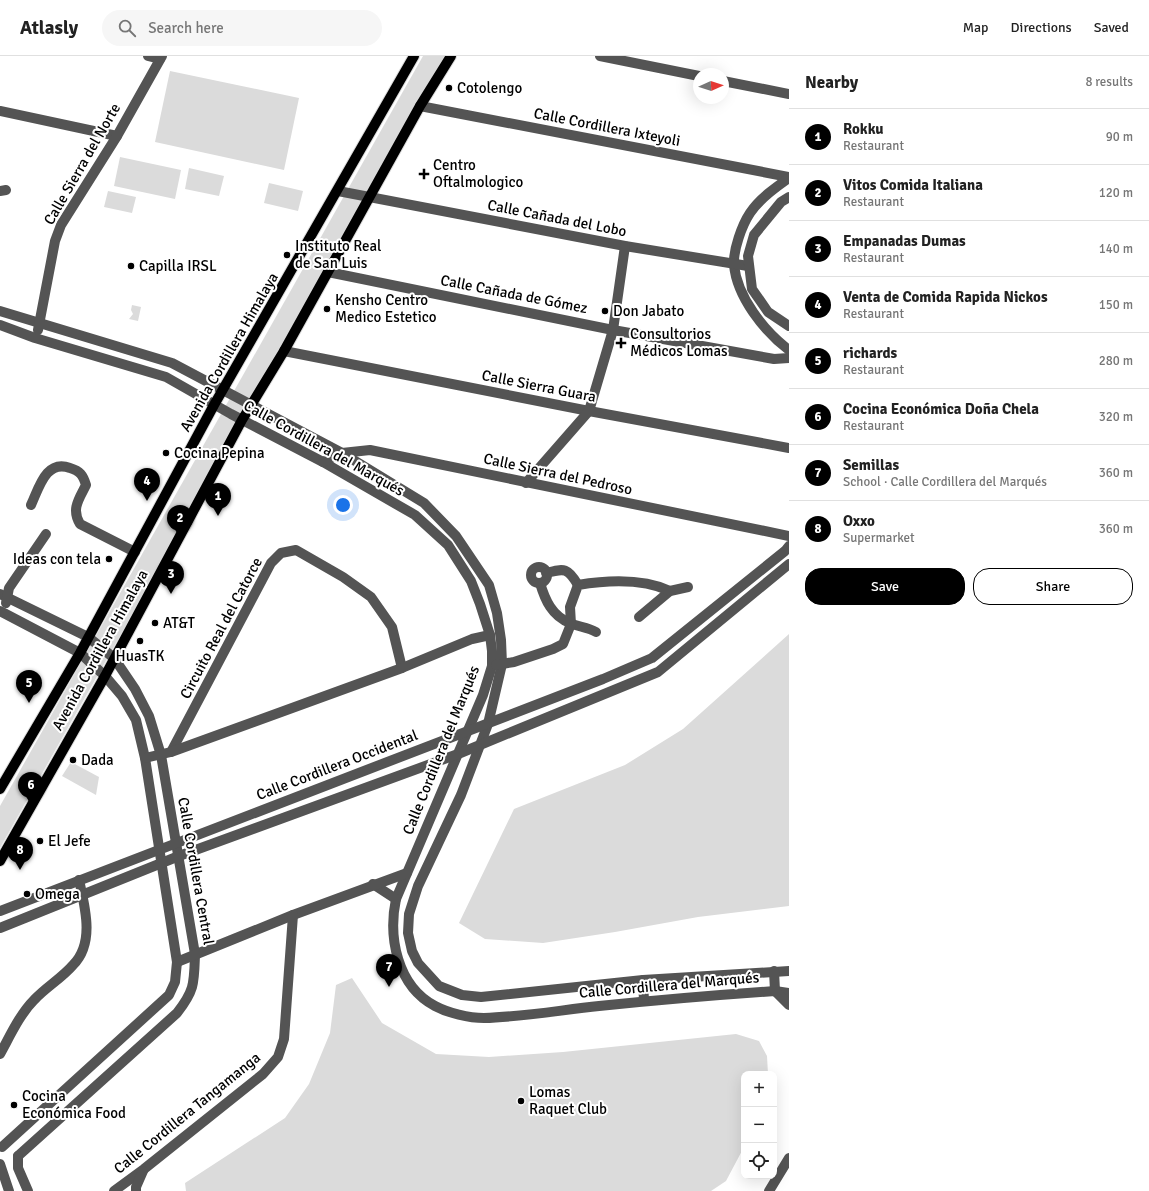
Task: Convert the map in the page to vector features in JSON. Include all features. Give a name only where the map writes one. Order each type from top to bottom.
[{"type":"main road","name":"Avenida Cordillera Himalaya","points":[[0,789],[80,653],[214,405],[414,56]]},
{"type":"main road","name":"Avenida Cordillera Himalaya","points":[[0,861],[105,676],[242,420],[284,351],[420,106],[451,56]]},
{"type":"street","name":"Calle Sierra del Norte","points":[[35,338],[40,324],[56,241],[61,225],[116,136],[161,57],[148,56]]},
{"type":"street","points":[[600,56],[693,75]]},
{"type":"street","points":[[729,82],[789,94]]},
{"type":"street","name":"Calle Cordillera Ixteyoli","points":[[420,106],[789,177]]},
{"type":"street","points":[[0,111],[116,136]]},
{"type":"street","points":[[789,177],[773,189],[751,212],[739,237],[734,264],[740,288],[753,314],[789,350]]},
{"type":"street","name":"Calle Cañada del Lobo","points":[[338,191],[625,246],[748,266]]},
{"type":"street","points":[[789,197],[781,202],[754,235],[748,256],[748,266],[752,289],[768,312],[789,326]]},
{"type":"street","points":[[526,483],[589,411],[612,330],[625,246]]},
{"type":"street","name":"Calle Cañada de Gómez","points":[[328,272],[612,330],[774,359],[789,358]]},
{"type":"street","name":"Calle Cordillera del Marqués","points":[[0,310],[40,324],[172,363],[224,389],[342,453],[424,503],[456,536],[489,586],[497,613],[501,640],[488,724],[461,795],[418,886],[409,914],[408,933],[412,951],[425,972],[439,986],[462,995],[481,997],[643,980],[789,971]]},
{"type":"street","name":"Calle Cordillera del Marqués","points":[[0,325],[35,338],[166,377],[214,405],[323,462],[415,515],[448,545],[471,581],[490,634],[497,665],[466,732],[458,754],[406,873],[392,914],[394,944],[402,968],[410,983],[420,995],[434,1006],[458,1014],[483,1018],[644,1001],[775,991],[789,993]]},
{"type":"street","name":"Calle Sierra Guara","points":[[284,351],[589,411],[789,448]]},
{"type":"street","points":[[166,377],[172,363]]},
{"type":"street","name":"Calle Sierra del Pedroso","points":[[323,462],[342,453],[370,450],[789,536]]},
{"type":"street","points":[[31,505],[46,472],[54,467],[63,465],[77,470],[83,476],[86,485],[76,506],[76,516],[80,524],[135,552]]},
{"type":"street","points":[[1,614],[4,596],[46,534]]},
{"type":"street","name":"Calle Cordillera Occidental","points":[[0,911],[603,680],[652,658],[773,561],[789,546]]},
{"type":"street","name":"Circuito Real del Catorce","points":[[166,753],[271,563],[281,553],[296,550],[343,577],[371,597],[392,627],[402,668]]},
{"type":"street","name":"Calle Cordillera Occidental","points":[[0,928],[163,864],[179,856],[458,754],[658,672],[789,564]]},
{"type":"street","points":[[497,665],[521,660],[554,649],[563,644],[571,624],[570,607],[578,585],[572,574],[566,570],[560,569],[546,573],[541,568],[536,568],[532,571],[532,578],[540,583],[544,599],[550,609],[562,620],[571,624],[587,627],[596,632]]},
{"type":"street","points":[[578,585],[636,582],[656,584],[670,591]]},
{"type":"street","points":[[639,617],[670,591],[688,587]]},
{"type":"street","name":"Calle Cordillera Central","points":[[4,596],[88,637],[114,658],[135,689],[150,716],[166,753],[179,856],[195,954],[194,981],[189,998],[177,1013],[18,1156]]},
{"type":"street","name":"Calle Cordillera Central","points":[[1,614],[80,653],[105,676],[122,696],[136,720],[145,758],[163,864],[177,962],[175,982],[169,995],[1,1144]]},
{"type":"street","points":[[145,758],[166,753],[402,668],[472,638],[490,634]]},
{"type":"street","points":[[652,658],[658,672]]},
{"type":"street","points":[[444,785],[461,795]]},
{"type":"street","points":[[177,962],[293,915],[406,873]]},
{"type":"street","points":[[0,1054],[13,1030],[33,1000],[74,965],[84,951],[87,936],[79,880]]},
{"type":"street","points":[[373,884],[396,899]]},
{"type":"street","name":"Calle Cordillera Tangamanga","points":[[114,1191],[144,1169],[263,1074],[278,1057],[284,1039],[293,915]]},
{"type":"street","points":[[774,971],[775,991],[789,1005]]},
{"type":"street","points":[[410,983],[425,972]]},
{"type":"street","points":[[643,980],[644,1001]]},
{"type":"street","points":[[1,1144],[18,1156],[18,1168],[28,1191]]},
{"type":"street","points":[[1,1144],[0,1162],[2,1182],[9,1191]]},
{"type":"street","points":[[0,1162],[18,1168]]},
{"type":"street","points":[[768,1191],[788,1162]]},
{"type":"street","points":[[136,1191],[136,1187],[144,1169]]},
{"type":"shaded area","points":[[423,56],[448,56],[0,848],[0,806]]},
{"type":"shaded area","points":[[170,71],[299,98],[284,170],[155,142]]},
{"type":"shaded area","points":[[120,157],[181,170],[175,199],[114,186]]},
{"type":"shaded area","points":[[189,168],[224,176],[219,196],[185,189]]},
{"type":"shaded area","points":[[269,183],[303,191],[298,211],[264,203]]},
{"type":"shaded area","points":[[108,191],[136,197],[132,213],[104,207]]},
{"type":"shaded area","points":[[132,305],[141,307],[138,321],[129,319],[133,314],[131,310]]},
{"type":"shaded area","points":[[789,634],[789,906],[698,917],[543,943],[485,939],[459,923],[514,809],[625,765],[683,729]]},
{"type":"shaded area","points":[[71,762],[99,777],[96,795],[62,776]]},
{"type":"shaded area","name":"Lomas Raquet Club","points":[[352,978],[382,1023],[436,1054],[489,1057],[563,1052],[736,1034],[759,1041],[767,1056],[768,1071],[741,1071],[741,1153],[726,1181],[711,1191],[186,1191],[185,1183],[285,1118],[309,1084],[330,1033],[336,985]]},
{"type":"place","name":"Cotolengo","points":[[449,88]]},
{"type":"place","name":"Centro Oftalmologico","points":[[424,174]]},
{"type":"place","name":"Instituto Real de San Luis","points":[[287,255]]},
{"type":"place","name":"Capilla IRSL","points":[[131,266]]},
{"type":"place","name":"Kensho Centro Medico Estetico","points":[[327,309]]},
{"type":"place","name":"Don Jabato","points":[[605,311]]},
{"type":"place","name":"Consultorios Médicos Lomas","points":[[621,343]]},
{"type":"place","name":"Cocina Pepina","points":[[166,453]]},
{"type":"place","name":"Venta de Comida Rapida Nickos","points":[[147,501]]},
{"type":"place","name":"Rokku","points":[[218,516]]},
{"type":"place","name":"Vitos Comida Italiana","points":[[180,538]]},
{"type":"place","name":"Ideas con tela","points":[[109,559]]},
{"type":"place","name":"Empanadas Dumas","points":[[171,594]]},
{"type":"place","name":"AT&T","points":[[155,623]]},
{"type":"place","name":"HuasTK","points":[[140,641]]},
{"type":"place","name":"richards","points":[[29,703]]},
{"type":"place","name":"Dada","points":[[73,760]]},
{"type":"place","name":"Cocina Económica Doña Chela","points":[[31,805]]},
{"type":"place","name":"El Jefe","points":[[40,841]]},
{"type":"place","name":"Oxxo","points":[[20,870]]},
{"type":"place","name":"Omega","points":[[27,894]]},
{"type":"place","name":"Semillas","points":[[389,987]]},
{"type":"place","name":"Lomas Raquet Club","points":[[521,1101]]},
{"type":"place","name":"Cocina Económica Food","points":[[14,1105]]}]
